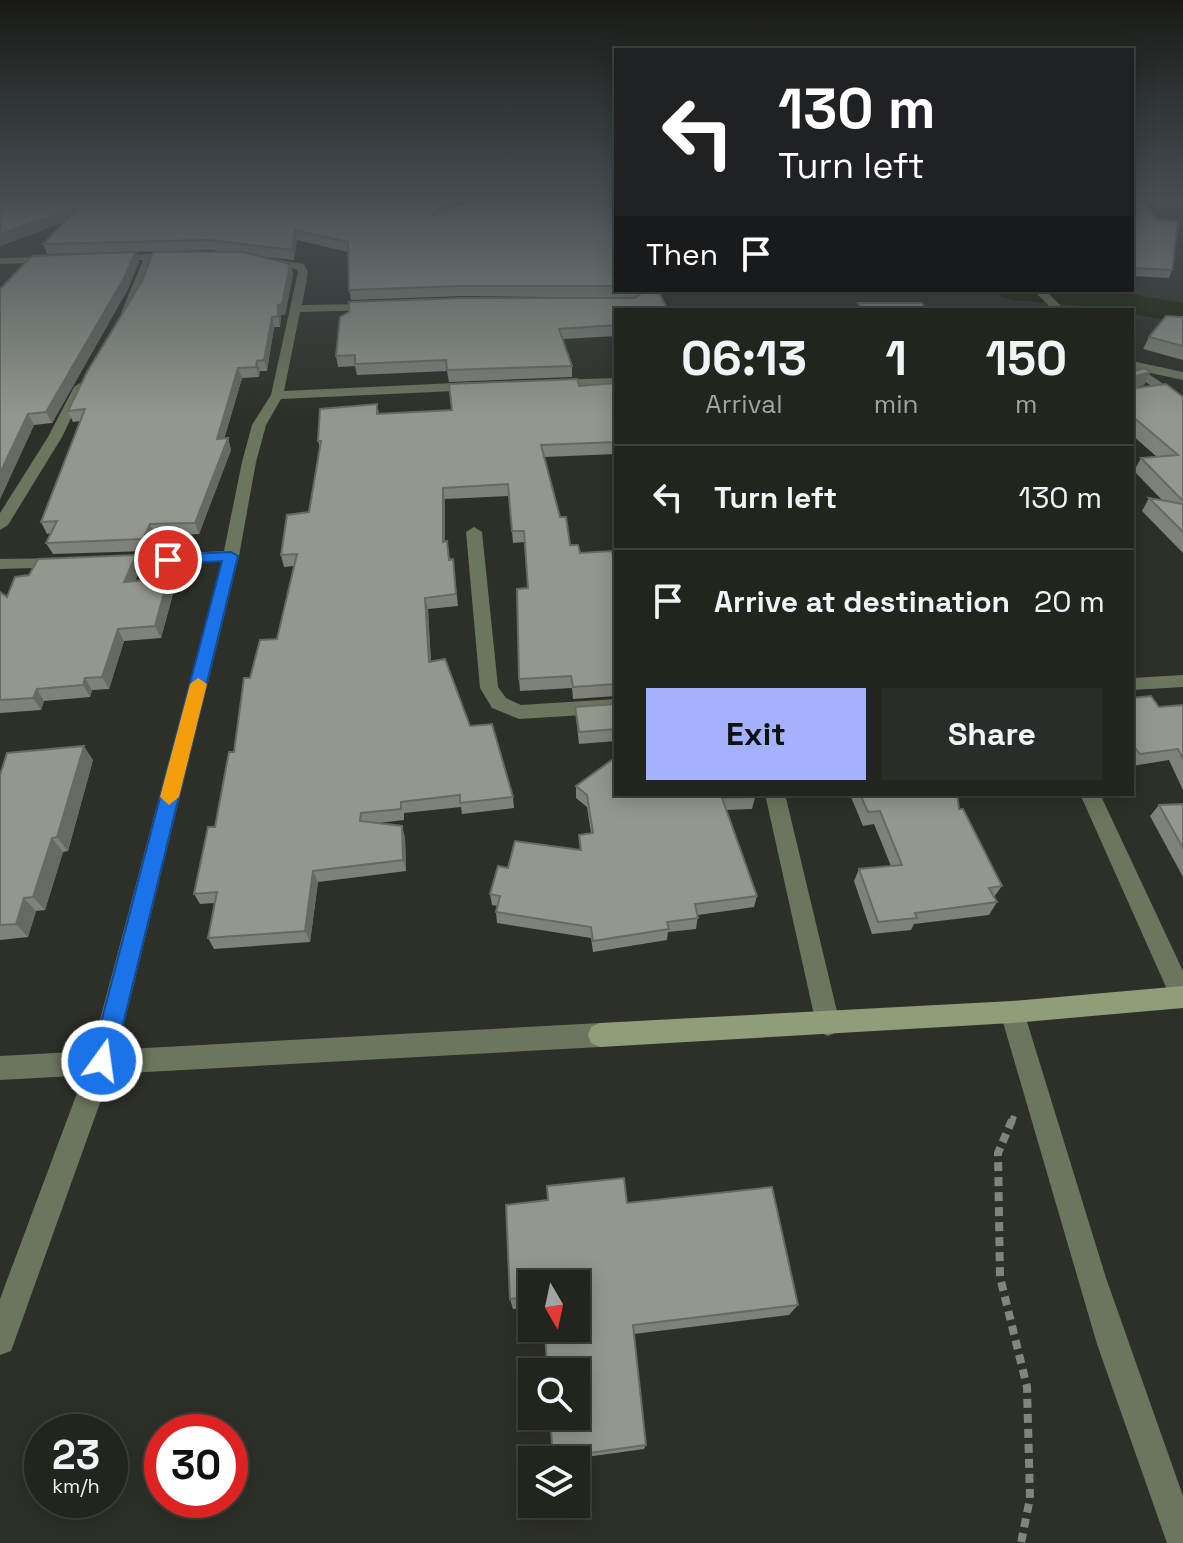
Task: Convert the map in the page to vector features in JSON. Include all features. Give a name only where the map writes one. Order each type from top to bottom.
[{"type":"main road","points":[[600,1035],[828,1024],[1183,997]]},
{"type":"street","points":[[115,330],[143,273]]},
{"type":"street","points":[[0,1340],[102,1061],[231,556],[259,425],[277,395],[303,273]]},
{"type":"street","points":[[297,309],[394,306]]},
{"type":"street","points":[[1134,366],[1183,376]]},
{"type":"street","points":[[0,525],[55,437],[91,368]]},
{"type":"street","points":[[1134,368],[1183,403]]},
{"type":"street","points":[[540,384],[614,382]]},
{"type":"street","points":[[277,395],[495,386]]},
{"type":"street","points":[[1147,392],[1162,389]]},
{"type":"street","points":[[474,532],[489,688],[499,703],[519,712],[614,706]]},
{"type":"street","points":[[0,564],[231,556]]},
{"type":"street","points":[[1134,684],[1183,681]]},
{"type":"street","points":[[775,796],[828,1024]]},
{"type":"street","points":[[1091,796],[1183,997]]},
{"type":"street","points":[[1012,1012],[1079,1241],[1138,1422],[1183,1540]]},
{"type":"street","points":[[0,1068],[600,1035]]},
{"type":"path","points":[[1021,1543],[1030,1498],[1027,1387],[1000,1277],[1002,1233],[998,1153],[1010,1121],[1036,1094]]},
{"type":"building","points":[[16,273],[126,273],[46,412],[28,414],[0,473],[0,289]]},
{"type":"building","points":[[145,273],[288,273],[282,304],[278,305],[278,316],[272,317],[264,360],[257,361],[256,367],[238,368],[217,439],[228,438],[195,523],[150,524],[143,539],[46,543],[57,521],[41,522],[85,409],[68,411],[87,372]]},
{"type":"building","points":[[349,273],[614,273],[614,286],[349,290]]},
{"type":"building","points":[[643,292],[659,292],[667,308],[614,308],[614,325],[559,329],[572,366],[447,370],[446,360],[355,364],[355,355],[336,356],[340,317],[349,312],[349,302],[462,298],[635,298]]},
{"type":"building","points":[[858,303],[922,303],[925,308],[862,308]]},
{"type":"building","points":[[1166,316],[1183,317],[1183,346],[1149,337]]},
{"type":"building","points":[[1144,368],[1150,372],[1136,376],[1136,388],[1166,384],[1183,397],[1183,501],[1141,458],[1178,455],[1134,418],[1134,371]]},
{"type":"building","points":[[577,379],[579,386],[614,383],[614,442],[541,445],[560,517],[566,517],[570,545],[578,545],[580,553],[612,551],[614,684],[573,687],[571,676],[519,679],[517,589],[528,588],[524,531],[512,531],[508,484],[443,488],[443,542],[447,541],[449,560],[453,559],[456,594],[425,598],[429,662],[445,659],[470,726],[492,724],[513,797],[460,803],[460,795],[401,802],[401,809],[361,813],[360,821],[402,826],[403,860],[313,871],[305,931],[208,938],[217,892],[194,894],[208,827],[215,827],[229,752],[234,752],[244,678],[250,678],[260,640],[277,639],[297,554],[281,555],[287,515],[309,512],[321,441],[318,441],[320,409],[377,404],[377,414],[452,410],[449,384]]},
{"type":"building","points":[[1149,498],[1183,504],[1183,532]]},
{"type":"building","points":[[136,555],[124,582],[168,578],[155,626],[118,629],[102,677],[85,678],[83,685],[37,689],[33,698],[0,700],[0,592],[7,597],[15,577],[29,575],[38,559]]},
{"type":"building","points":[[1151,696],[1159,707],[1183,705],[1183,759],[1178,749],[1140,754],[1134,746],[1134,698]]},
{"type":"building","points":[[614,704],[614,729],[579,732],[575,707]]},
{"type":"building","points":[[84,746],[57,837],[52,838],[33,897],[24,898],[16,924],[0,925],[0,775],[7,753]]},
{"type":"building","points":[[614,758],[614,796],[755,796],[722,798],[757,896],[695,904],[698,918],[667,922],[669,929],[593,941],[591,927],[496,912],[500,896],[490,894],[498,866],[508,868],[515,841],[581,850],[579,835],[593,833],[587,795],[576,786]]},
{"type":"building","points":[[861,796],[957,796],[959,809],[963,809],[1002,886],[989,888],[997,902],[915,913],[917,918],[878,922],[859,869],[902,865],[880,811],[868,812]]},
{"type":"building","points":[[1183,804],[1183,848],[1159,805]]},
{"type":"building","points":[[624,1178],[627,1203],[772,1187],[798,1305],[633,1325],[646,1445],[590,1453],[590,1446],[552,1446],[551,1430],[590,1430],[590,1358],[546,1358],[546,1342],[590,1342],[590,1270],[518,1270],[518,1298],[510,1299],[506,1205],[548,1200],[547,1186]]},
{"type":"waterway","points":[[1034,292],[1102,299],[1183,313]]},
{"type":"slow traffic","points":[[169,797],[198,684]]},
{"type":"route","points":[[102,1061],[231,556],[168,560]]}]
